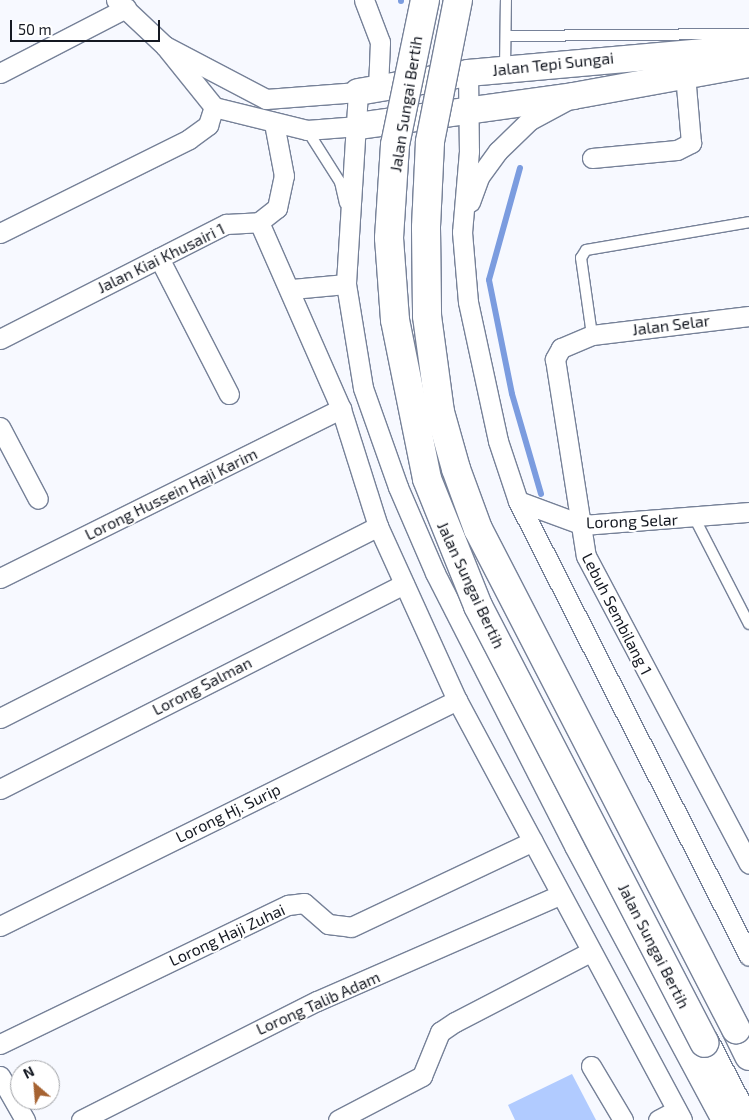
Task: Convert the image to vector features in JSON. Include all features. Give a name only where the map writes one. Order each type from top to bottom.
[{"type":"main road","name":"Jalan Sungai Bertih","points":[[425,0],[395,145],[389,238],[395,320],[427,479],[478,606],[745,1120]]},
{"type":"main road","name":"Jalan Sungai Bertih","points":[[458,0],[430,142],[426,228],[427,316],[440,412],[453,459],[478,529],[749,1056]]},
{"type":"main road","name":"Jalan Tepi Sungai","points":[[368,90],[468,73],[749,48]]},
{"type":"main road","name":"Jalan Tepi Sungai","points":[[358,126],[573,96],[749,64]]},
{"type":"street","points":[[364,0],[380,42],[358,126],[352,230],[346,284],[363,388],[435,574],[675,1040],[721,1120]]},
{"type":"street","points":[[0,73],[121,4],[166,46],[214,107],[307,130],[358,126]]},
{"type":"street","points":[[166,46],[266,99],[368,90]]},
{"type":"street","points":[[468,73],[462,232],[479,366],[518,501],[749,956]]},
{"type":"street","points":[[592,158],[676,150],[691,143],[685,75]]},
{"type":"street","points":[[462,232],[480,177],[498,151],[530,120],[573,96]]},
{"type":"street","points":[[0,233],[188,139],[208,125],[214,107]]},
{"type":"street","points":[[274,123],[284,176],[276,208],[259,222],[292,289],[341,409],[378,526],[457,700],[590,952],[680,1115],[658,1120]]},
{"type":"street","name":"Jalan Kiai Khusairi 1","points":[[0,339],[226,224],[259,222]]},
{"type":"street","points":[[159,258],[229,394]]},
{"type":"street","points":[[292,289],[346,284]]},
{"type":"street","name":"Jalan Selar","points":[[592,335],[749,316]]},
{"type":"street","name":"Lebuh Sembilang 1","points":[[592,335],[561,348],[555,359],[583,525],[586,556],[749,864]]},
{"type":"street","name":"Lorong Hussein Haji Karim","points":[[0,578],[341,409]]},
{"type":"street","points":[[0,427],[38,499]]},
{"type":"street","name":"Lorong Selar","points":[[518,501],[583,525],[695,519],[749,512]]},
{"type":"street","points":[[0,718],[378,526]]},
{"type":"street","name":"Lorong Salman","points":[[0,789],[404,584]]},
{"type":"street","name":"Lorong Hj. Surip","points":[[0,926],[457,700]]},
{"type":"street","name":"Lorong Haji Zuhai","points":[[0,1044],[288,905],[304,903],[328,924],[351,927],[533,841]]},
{"type":"street","name":"Lorong Talib Adam","points":[[81,1120],[317,1001],[560,894]]},
{"type":"street","points":[[338,1120],[422,1076],[440,1032],[455,1022],[590,952]]},
{"type":"street","points":[[591,1066],[623,1120]]},
{"type":"street","points":[[0,1076],[25,1120]]},
{"type":"lane","points":[[505,69],[509,36],[506,0]]},
{"type":"lane","points":[[509,36],[749,34]]},
{"type":"lane","points":[[307,130],[340,182],[352,230]]},
{"type":"lane","points":[[592,335],[581,258],[586,250],[749,222]]},
{"type":"lane","points":[[695,519],[749,624]]},
{"type":"shaded area","points":[[572,1074],[596,1120],[515,1120],[508,1105]]},
{"type":"waterway","points":[[520,168],[489,280],[512,394],[541,494]]}]
